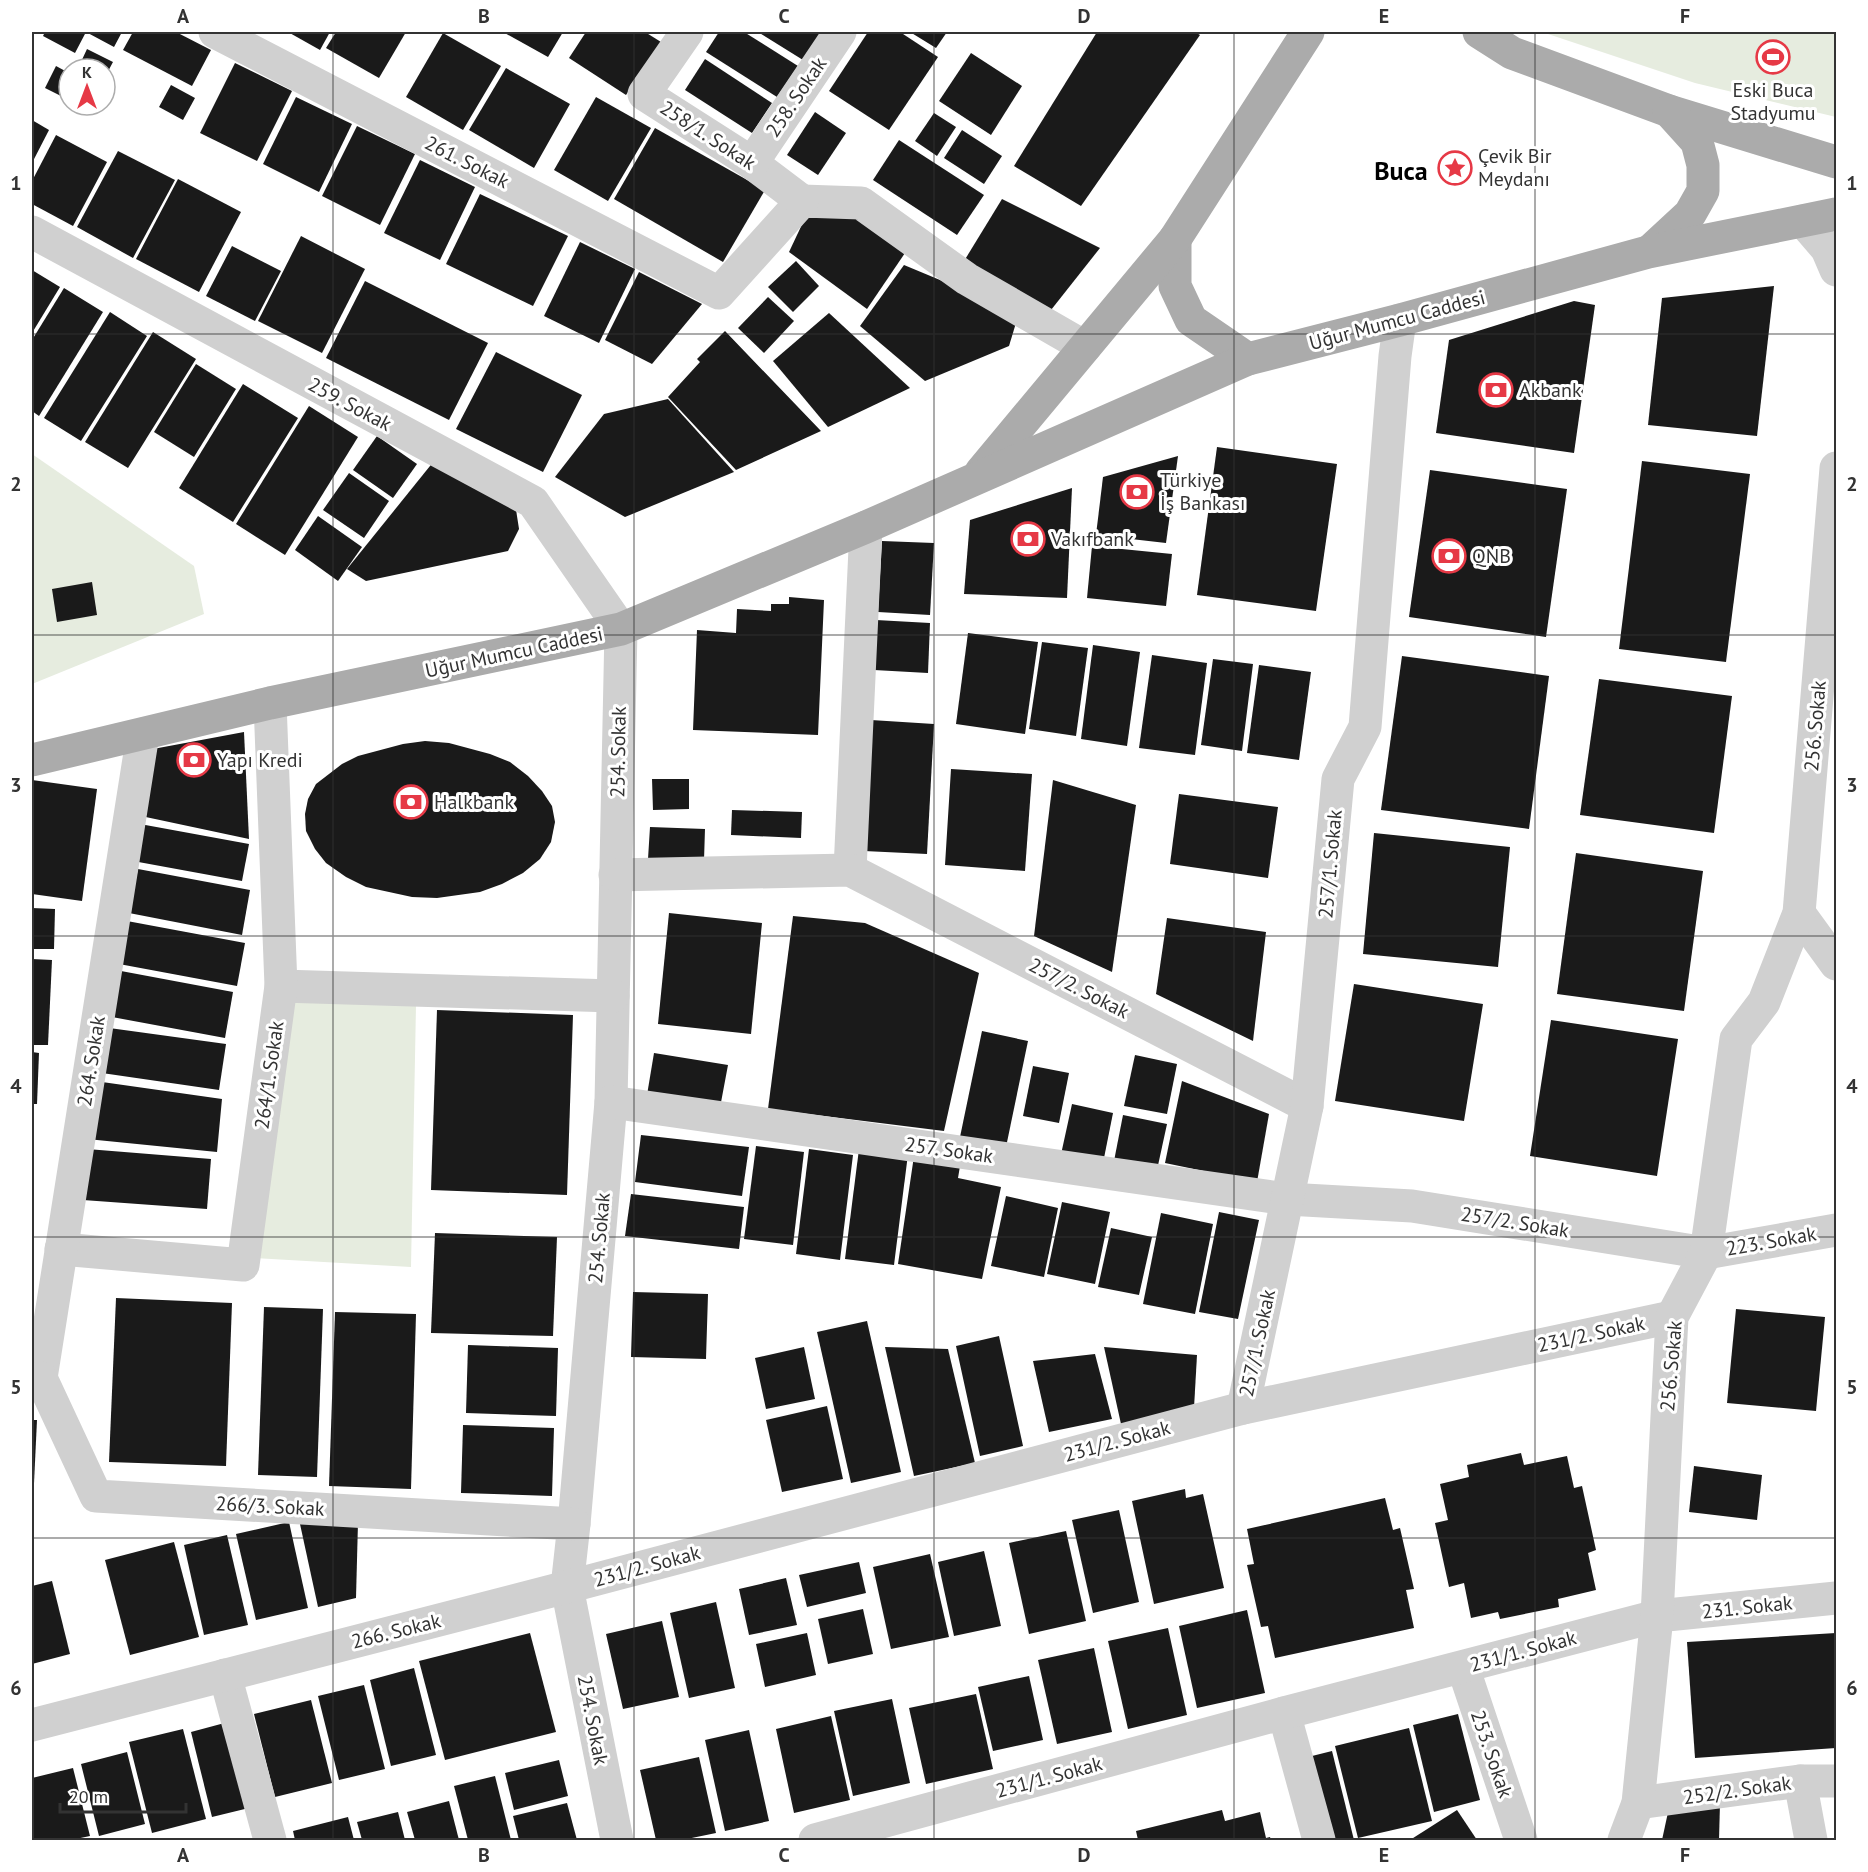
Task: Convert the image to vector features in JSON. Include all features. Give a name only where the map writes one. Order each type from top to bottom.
[{"type":"main road","points":[[1278,32],[1281,74]]},
{"type":"main road","name":"Uğur Mumcu Caddesi","points":[[976,478],[1175,239],[1308,32]]},
{"type":"main road","points":[[1479,32],[1670,111],[1836,162]]},
{"type":"main road","points":[[1648,252],[1690,214],[1703,191],[1703,165],[1696,142],[1670,111]]},
{"type":"main road","name":"Uğur Mumcu Caddesi","points":[[32,760],[270,703],[621,629],[866,527],[1248,359],[1648,252],[1836,214]]},
{"type":"main road","points":[[1175,239],[1175,286],[1191,320],[1248,359]]},
{"type":"street","name":"261. Sokak","points":[[215,32],[719,293],[802,201]]},
{"type":"street","name":"258/1. Sokak","points":[[687,32],[644,94],[752,163],[802,201]]},
{"type":"street","name":"258. Sokak","points":[[752,163],[840,32]]},
{"type":"street","points":[[802,201],[861,203],[968,279],[1085,347]]},
{"type":"street","points":[[1803,221],[1827,249],[1836,270]]},
{"type":"street","name":"259. Sokak","points":[[32,232],[533,502],[621,629]]},
{"type":"street","name":"257/1. Sokak","points":[[1243,1408],[1307,1106],[1338,779],[1365,727],[1395,356],[1400,320]]},
{"type":"street","name":"256. Sokak","points":[[1624,1840],[1638,1803],[1657,1616],[1672,1317],[1707,1253],[1736,1039],[1764,1002],[1799,913],[1836,468]]},
{"type":"street","points":[[850,870],[866,527]]},
{"type":"street","name":"254. Sokak","points":[[617,1840],[567,1587],[611,1102],[621,629]]},
{"type":"street","name":"264/1. Sokak","points":[[62,1249],[243,1265],[281,986],[270,703]]},
{"type":"street","name":"264. Sokak","points":[[36,1378],[62,1249],[143,734]]},
{"type":"street","name":"257/2. Sokak","points":[[615,875],[850,870],[1307,1106]]},
{"type":"street","points":[[1799,913],[1836,964]]},
{"type":"street","points":[[281,986],[613,996]]},
{"type":"street","name":"257. Sokak","points":[[611,1102],[1287,1199]]},
{"type":"street","name":"257/2. Sokak","points":[[1287,1199],[1412,1206],[1707,1253]]},
{"type":"street","name":"223. Sokak","points":[[1707,1253],[1836,1230]]},
{"type":"street","name":"231/2. Sokak","points":[[567,1587],[1243,1408],[1672,1317]]},
{"type":"street","name":"266/3. Sokak","points":[[36,1378],[96,1496],[574,1524]]},
{"type":"street","name":"266. Sokak","points":[[32,1725],[567,1587]]},
{"type":"street","name":"231. Sokak","points":[[1657,1616],[1836,1598]]},
{"type":"street","name":"231/1. Sokak","points":[[815,1840],[1284,1713],[1657,1616]]},
{"type":"street","name":"253. Sokak","points":[[1463,1667],[1521,1840]]},
{"type":"street","points":[[225,1675],[270,1840]]},
{"type":"street","points":[[1284,1713],[1319,1840]]},
{"type":"street","name":"252/2. Sokak","points":[[1638,1803],[1800,1781],[1836,1780]]},
{"type":"street","points":[[1800,1781],[1811,1840]]},
{"type":"shaded area","name":"Eski Buca Stadyumu","points":[[1542,32],[1836,32],[1836,117],[1695,83]]},
{"type":"shaded area","points":[[32,454],[194,566],[204,614],[32,684]]},
{"type":"shaded area","points":[[291,1000],[416,1005],[411,1267],[252,1258]]},
{"type":"building","points":[[45,32],[86,32],[75,53],[43,36]]},
{"type":"building","points":[[86,32],[122,32],[114,47]]},
{"type":"building","points":[[133,32],[176,32],[211,50],[192,86],[123,50]]},
{"type":"building","points":[[288,32],[330,32],[320,50]]},
{"type":"building","points":[[336,32],[406,32],[379,78],[326,48]]},
{"type":"building","points":[[503,32],[563,32],[548,57]]},
{"type":"building","points":[[586,32],[645,32],[661,42],[626,95],[569,58]]},
{"type":"building","points":[[719,32],[744,32],[798,66],[777,97],[706,52]]},
{"type":"building","points":[[758,32],[822,32],[803,60]]},
{"type":"building","points":[[868,32],[900,32],[938,57],[889,130],[829,91]]},
{"type":"building","points":[[910,32],[947,32],[936,48]]},
{"type":"building","points":[[1097,32],[1195,32],[1200,35],[1081,206],[1014,166]]},
{"type":"building","points":[[443,33],[501,66],[463,130],[406,97]]},
{"type":"building","points":[[87,49],[103,57],[83,57]]},
{"type":"building","points":[[971,53],[1022,86],[991,135],[939,101]]},
{"type":"building","points":[[705,59],[772,103],[752,133],[685,90]]},
{"type":"building","points":[[235,63],[292,91],[257,161],[200,133]]},
{"type":"building","points":[[56,66],[57,94],[45,88]]},
{"type":"building","points":[[506,68],[570,104],[534,168],[469,130]]},
{"type":"building","points":[[171,85],[195,98],[183,120],[159,107]]},
{"type":"building","points":[[296,97],[352,124],[319,192],[263,164]]},
{"type":"building","points":[[596,97],[651,128],[608,201],[554,170]]},
{"type":"building","points":[[815,112],[846,133],[818,175],[787,155]]},
{"type":"building","points":[[934,113],[956,127],[937,156],[915,141]]},
{"type":"building","points":[[32,120],[49,130],[32,163]]},
{"type":"building","points":[[357,126],[415,154],[380,225],[322,196]]},
{"type":"building","points":[[655,128],[765,190],[723,262],[614,199]]},
{"type":"building","points":[[962,130],[1002,156],[984,184],[944,158]]},
{"type":"building","points":[[56,135],[107,162],[73,226],[32,204],[32,181]]},
{"type":"building","points":[[899,140],[984,195],[957,235],[873,180]]},
{"type":"building","points":[[118,151],[175,180],[133,258],[77,227]]},
{"type":"building","points":[[420,160],[475,187],[440,260],[384,233]]},
{"type":"building","points":[[178,179],[241,212],[199,292],[136,259]]},
{"type":"building","points":[[480,194],[568,236],[533,306],[446,264]]},
{"type":"building","points":[[1002,199],[1100,248],[1051,310],[961,266]]},
{"type":"building","points":[[850,214],[905,253],[867,309],[789,252],[806,216]]},
{"type":"building","points":[[301,236],[365,269],[322,353],[258,321]]},
{"type":"building","points":[[580,242],[635,269],[599,343],[544,316]]},
{"type":"building","points":[[232,246],[281,271],[255,321],[206,296]]},
{"type":"building","points":[[796,261],[819,286],[793,312],[768,287]]},
{"type":"building","points":[[904,265],[1019,313],[1009,346],[925,381],[860,326]]},
{"type":"building","points":[[32,270],[60,287],[32,333]]},
{"type":"building","points":[[639,272],[702,304],[652,364],[605,340]]},
{"type":"building","points":[[365,281],[488,343],[449,420],[326,358]]},
{"type":"building","points":[[1774,286],[1757,436],[1648,425],[1662,298]]},
{"type":"building","points":[[64,288],[103,312],[39,416],[32,411],[32,340]]},
{"type":"building","points":[[768,297],[794,321],[764,353],[738,328]]},
{"type":"building","points":[[1574,301],[1595,305],[1574,453],[1436,433],[1449,340]]},
{"type":"building","points":[[110,312],[147,336],[81,441],[44,418]]},
{"type":"building","points":[[829,313],[910,388],[828,427],[773,361]]},
{"type":"building","points":[[725,331],[821,431],[736,470],[668,397],[700,362],[697,359]]},
{"type":"building","points":[[153,332],[196,359],[128,468],[85,442]]},
{"type":"building","points":[[496,352],[582,395],[543,472],[456,429]]},
{"type":"building","points":[[196,364],[236,389],[194,457],[154,432]]},
{"type":"building","points":[[243,384],[298,418],[233,522],[179,488]]},
{"type":"building","points":[[668,399],[734,472],[625,517],[555,477],[604,414]]},
{"type":"building","points":[[309,406],[358,437],[285,555],[236,524]]},
{"type":"building","points":[[377,436],[417,464],[393,498],[353,470]]},
{"type":"building","points":[[1217,447],[1337,464],[1316,611],[1197,595]]},
{"type":"building","points":[[1178,456],[1166,543],[1096,535],[1103,477]]},
{"type":"building","points":[[434,461],[515,503],[519,529],[508,551],[366,581],[347,569]]},
{"type":"building","points":[[1642,461],[1750,474],[1726,662],[1619,649]]},
{"type":"building","points":[[1430,470],[1567,489],[1546,637],[1409,617]]},
{"type":"building","points":[[349,473],[389,501],[364,538],[323,510]]},
{"type":"building","points":[[1072,488],[1067,598],[964,594],[970,520]]},
{"type":"building","points":[[318,516],[362,547],[338,581],[295,550]]},
{"type":"building","points":[[882,541],[934,543],[930,615],[878,612]]},
{"type":"building","points":[[1092,546],[1172,554],[1166,606],[1087,598]]},
{"type":"building","points":[[92,582],[97,615],[57,622],[52,589]]},
{"type":"building","points":[[789,597],[824,600],[818,735],[693,730],[697,630],[736,633],[737,609],[771,611],[771,604],[789,604]]},
{"type":"building","points":[[876,620],[930,623],[928,673],[874,670]]},
{"type":"building","points":[[968,633],[1038,642],[1025,734],[956,724]]},
{"type":"building","points":[[1042,642],[1088,648],[1076,736],[1029,729]]},
{"type":"building","points":[[1093,645],[1140,652],[1127,746],[1081,739]]},
{"type":"building","points":[[1152,655],[1207,663],[1195,755],[1139,748]]},
{"type":"building","points":[[1402,656],[1549,676],[1529,829],[1381,810]]},
{"type":"building","points":[[1213,659],[1253,664],[1242,751],[1201,745]]},
{"type":"building","points":[[1259,665],[1311,672],[1299,760],[1247,753]]},
{"type":"building","points":[[1599,679],[1732,696],[1714,833],[1580,815]]},
{"type":"building","points":[[871,720],[934,724],[927,854],[864,851]]},
{"type":"building","points":[[244,732],[249,839],[141,816],[153,749]]},
{"type":"building","points":[[425,741],[449,743],[490,754],[510,762],[528,776],[552,806],[555,822],[551,842],[540,859],[523,873],[502,884],[480,892],[437,898],[412,897],[366,887],[326,863],[315,849],[306,831],[305,814],[308,799],[316,784],[342,764],[358,756],[403,744]]},
{"type":"building","points":[[951,769],[1032,774],[1025,871],[945,865]]},
{"type":"building","points":[[652,779],[689,779],[689,809],[653,810]]},
{"type":"building","points":[[32,780],[97,789],[82,901],[32,894]]},
{"type":"building","points":[[1053,780],[1136,805],[1112,972],[1034,936]]},
{"type":"building","points":[[1179,794],[1278,807],[1268,878],[1170,864]]},
{"type":"building","points":[[732,810],[802,812],[801,838],[731,835]]},
{"type":"building","points":[[140,824],[249,844],[242,881],[133,861]]},
{"type":"building","points":[[650,827],[705,829],[704,860],[648,859]]},
{"type":"building","points":[[1374,833],[1510,847],[1498,967],[1363,954]]},
{"type":"building","points":[[1576,853],[1703,871],[1684,1011],[1557,994]]},
{"type":"building","points":[[138,869],[250,890],[242,935],[129,913]]},
{"type":"building","points":[[32,908],[55,909],[54,949],[32,949]]},
{"type":"building","points":[[669,913],[762,923],[751,1034],[658,1024]]},
{"type":"building","points":[[793,916],[865,923],[979,973],[944,1131],[768,1109]]},
{"type":"building","points":[[1167,918],[1266,932],[1253,1041],[1156,994]]},
{"type":"building","points":[[127,921],[245,943],[237,986],[119,964]]},
{"type":"building","points":[[32,959],[52,960],[48,1045],[32,1045]]},
{"type":"building","points":[[121,971],[233,992],[225,1038],[112,1017]]},
{"type":"building","points":[[1354,984],[1483,1004],[1464,1121],[1335,1101]]},
{"type":"building","points":[[437,1010],[573,1015],[567,1195],[431,1190]]},
{"type":"building","points":[[1551,1020],[1678,1039],[1657,1176],[1530,1156]]},
{"type":"building","points":[[102,1027],[226,1044],[219,1090],[95,1072]]},
{"type":"building","points":[[982,1031],[1028,1041],[1006,1147],[960,1137]]},
{"type":"building","points":[[32,1052],[39,1053],[37,1104],[32,1104]]},
{"type":"building","points":[[654,1053],[728,1065],[719,1113],[646,1101]]},
{"type":"building","points":[[1135,1055],[1177,1064],[1167,1114],[1124,1106]]},
{"type":"building","points":[[1033,1066],[1069,1073],[1059,1123],[1023,1116]]},
{"type":"building","points":[[95,1081],[222,1099],[217,1152],[87,1139]]},
{"type":"building","points":[[1182,1081],[1269,1114],[1257,1182],[1165,1163]]},
{"type":"building","points":[[1072,1104],[1113,1113],[1102,1168],[1060,1159]]},
{"type":"building","points":[[1123,1115],[1167,1124],[1157,1170],[1114,1161]]},
{"type":"building","points":[[641,1135],[749,1147],[742,1196],[635,1182]]},
{"type":"building","points":[[756,1146],[804,1152],[793,1245],[744,1239]]},
{"type":"building","points":[[87,1149],[211,1159],[207,1209],[83,1200]]},
{"type":"building","points":[[809,1149],[853,1155],[840,1260],[796,1254]]},
{"type":"building","points":[[859,1149],[908,1154],[894,1265],[845,1259]]},
{"type":"building","points":[[914,1156],[960,1166],[958,1178],[1001,1187],[982,1279],[898,1264]]},
{"type":"building","points":[[631,1194],[744,1207],[739,1249],[625,1236]]},
{"type":"building","points":[[1006,1196],[1058,1208],[1044,1277],[991,1266]]},
{"type":"building","points":[[1062,1202],[1110,1212],[1095,1284],[1047,1274]]},
{"type":"building","points":[[1219,1212],[1259,1220],[1238,1319],[1199,1312]]},
{"type":"building","points":[[1161,1213],[1213,1224],[1195,1314],[1143,1304]]},
{"type":"building","points":[[1111,1228],[1152,1237],[1139,1295],[1098,1287]]},
{"type":"building","points":[[435,1233],[557,1237],[553,1336],[431,1333]]},
{"type":"building","points":[[633,1292],[708,1294],[706,1359],[631,1357]]},
{"type":"building","points":[[116,1298],[232,1303],[226,1466],[109,1462]]},
{"type":"building","points":[[264,1307],[323,1309],[317,1477],[258,1475]]},
{"type":"building","points":[[1736,1309],[1825,1317],[1816,1411],[1727,1403]]},
{"type":"building","points":[[335,1312],[416,1314],[411,1489],[329,1486]]},
{"type":"building","points":[[867,1321],[901,1472],[851,1483],[817,1332]]},
{"type":"building","points":[[999,1336],[1023,1446],[980,1456],[956,1346]]},
{"type":"building","points":[[468,1345],[558,1348],[556,1416],[466,1413]]},
{"type":"building","points":[[804,1347],[815,1399],[766,1409],[755,1358]]},
{"type":"building","points":[[885,1347],[948,1349],[975,1463],[914,1476]]},
{"type":"building","points":[[1104,1347],[1197,1355],[1194,1408],[1121,1424]]},
{"type":"building","points":[[1095,1354],[1112,1419],[1049,1432],[1033,1361]]},
{"type":"building","points":[[827,1406],[843,1479],[782,1492],[766,1420]]},
{"type":"building","points":[[32,1420],[37,1420],[34,1483],[32,1483]]},
{"type":"building","points":[[463,1425],[554,1428],[552,1496],[461,1493]]},
{"type":"building","points":[[1521,1453],[1524,1465],[1567,1456],[1574,1488],[1582,1486],[1596,1550],[1588,1553],[1596,1590],[1558,1599],[1559,1607],[1500,1619],[1498,1612],[1471,1618],[1464,1583],[1449,1587],[1435,1523],[1448,1520],[1440,1484],[1469,1477],[1467,1465]]},
{"type":"building","points":[[1694,1466],[1762,1475],[1757,1520],[1689,1512]]},
{"type":"building","points":[[1185,1489],[1186,1498],[1203,1494],[1224,1588],[1154,1604],[1132,1501]]},
{"type":"building","points":[[1385,1498],[1393,1530],[1400,1528],[1414,1589],[1406,1590],[1414,1628],[1275,1658],[1268,1626],[1261,1627],[1247,1565],[1254,1564],[1247,1529]]},
{"type":"building","points":[[1119,1510],[1139,1602],[1093,1613],[1072,1520]]},
{"type":"building","points":[[289,1522],[308,1608],[256,1620],[236,1534]]},
{"type":"building","points":[[358,1522],[356,1598],[318,1607],[300,1524]]},
{"type":"building","points":[[1066,1531],[1086,1621],[1029,1634],[1009,1543]]},
{"type":"building","points":[[227,1535],[248,1625],[204,1635],[184,1545]]},
{"type":"building","points":[[174,1542],[199,1637],[130,1655],[105,1560]]},
{"type":"building","points":[[984,1551],[1001,1626],[954,1636],[938,1562]]},
{"type":"building","points":[[930,1554],[949,1637],[891,1649],[873,1567]]},
{"type":"building","points":[[859,1562],[866,1593],[807,1607],[799,1575]]},
{"type":"building","points":[[786,1578],[797,1625],[749,1635],[739,1589]]},
{"type":"building","points":[[52,1581],[70,1654],[32,1664],[32,1586]]},
{"type":"building","points":[[716,1602],[735,1688],[689,1698],[670,1613]]},
{"type":"building","points":[[863,1609],[873,1654],[828,1664],[818,1619]]},
{"type":"building","points":[[1247,1610],[1265,1693],[1197,1708],[1179,1626]]},
{"type":"building","points":[[662,1621],[679,1697],[623,1709],[606,1634]]},
{"type":"building","points":[[1168,1628],[1187,1715],[1128,1729],[1108,1641]]},
{"type":"building","points":[[530,1633],[556,1732],[445,1760],[419,1661]]},
{"type":"building","points":[[807,1633],[816,1675],[765,1687],[756,1644]]},
{"type":"building","points":[[1836,1633],[1836,1748],[1695,1758],[1687,1642]]},
{"type":"building","points":[[1094,1648],[1112,1732],[1057,1744],[1038,1660]]},
{"type":"building","points":[[414,1668],[436,1755],[391,1766],[370,1680]]},
{"type":"building","points":[[1029,1676],[1043,1740],[993,1751],[978,1687]]},
{"type":"building","points":[[364,1685],[385,1769],[339,1780],[318,1696]]},
{"type":"building","points":[[976,1694],[993,1769],[926,1784],[909,1708]]},
{"type":"building","points":[[892,1699],[910,1783],[853,1796],[834,1711]]},
{"type":"building","points":[[311,1700],[332,1783],[275,1797],[254,1714]]},
{"type":"building","points":[[1458,1714],[1480,1800],[1434,1812],[1413,1725]]},
{"type":"building","points":[[831,1716],[850,1800],[794,1813],[776,1729]]},
{"type":"building","points":[[232,1721],[253,1807],[212,1817],[191,1732]]},
{"type":"building","points":[[1409,1728],[1432,1821],[1358,1838],[1335,1746]]},
{"type":"building","points":[[183,1729],[206,1819],[152,1833],[129,1742]]},
{"type":"building","points":[[749,1730],[769,1821],[725,1831],[705,1740]]},
{"type":"building","points":[[1332,1751],[1354,1840],[1325,1840],[1304,1758]]},
{"type":"building","points":[[127,1752],[145,1824],[99,1836],[81,1764]]},
{"type":"building","points":[[699,1757],[716,1833],[682,1840],[656,1840],[640,1770]]},
{"type":"building","points":[[559,1760],[568,1796],[514,1810],[505,1773]]},
{"type":"building","points":[[73,1768],[90,1836],[71,1840],[33,1840],[32,1778]]},
{"type":"building","points":[[495,1776],[511,1840],[468,1840],[454,1786]]},
{"type":"building","points":[[449,1801],[459,1840],[415,1840],[407,1812]]},
{"type":"building","points":[[567,1803],[577,1840],[519,1840],[513,1816]]},
{"type":"building","points":[[1670,1803],[1720,1803],[1719,1840],[1662,1840]]},
{"type":"building","points":[[1222,1810],[1225,1821],[1260,1812],[1266,1838],[1270,1837],[1271,1840],[1138,1840],[1136,1831]]},
{"type":"building","points":[[1457,1810],[1477,1840],[1410,1840]]},
{"type":"building","points":[[398,1812],[405,1840],[362,1840],[357,1822]]},
{"type":"building","points":[[348,1817],[354,1840],[295,1840],[293,1831]]},
{"type":"place","name":"Eski Buca Stadyumu","points":[[1773,57]]},
{"type":"place","name":"Çevik Bir Meydanı","points":[[1455,168]]},
{"type":"place","name":"Akbank","points":[[1496,390]]},
{"type":"place","name":"Türkiye İş Bankası","points":[[1137,492]]},
{"type":"place","name":"Vakıfbank","points":[[1028,539]]},
{"type":"place","name":"QNB","points":[[1449,556]]},
{"type":"place","name":"Yapı Kredi","points":[[194,760]]},
{"type":"place","name":"Halkbank","points":[[411,802]]},
{"type":"district","name":"Buca","points":[[1401,171]]}]
